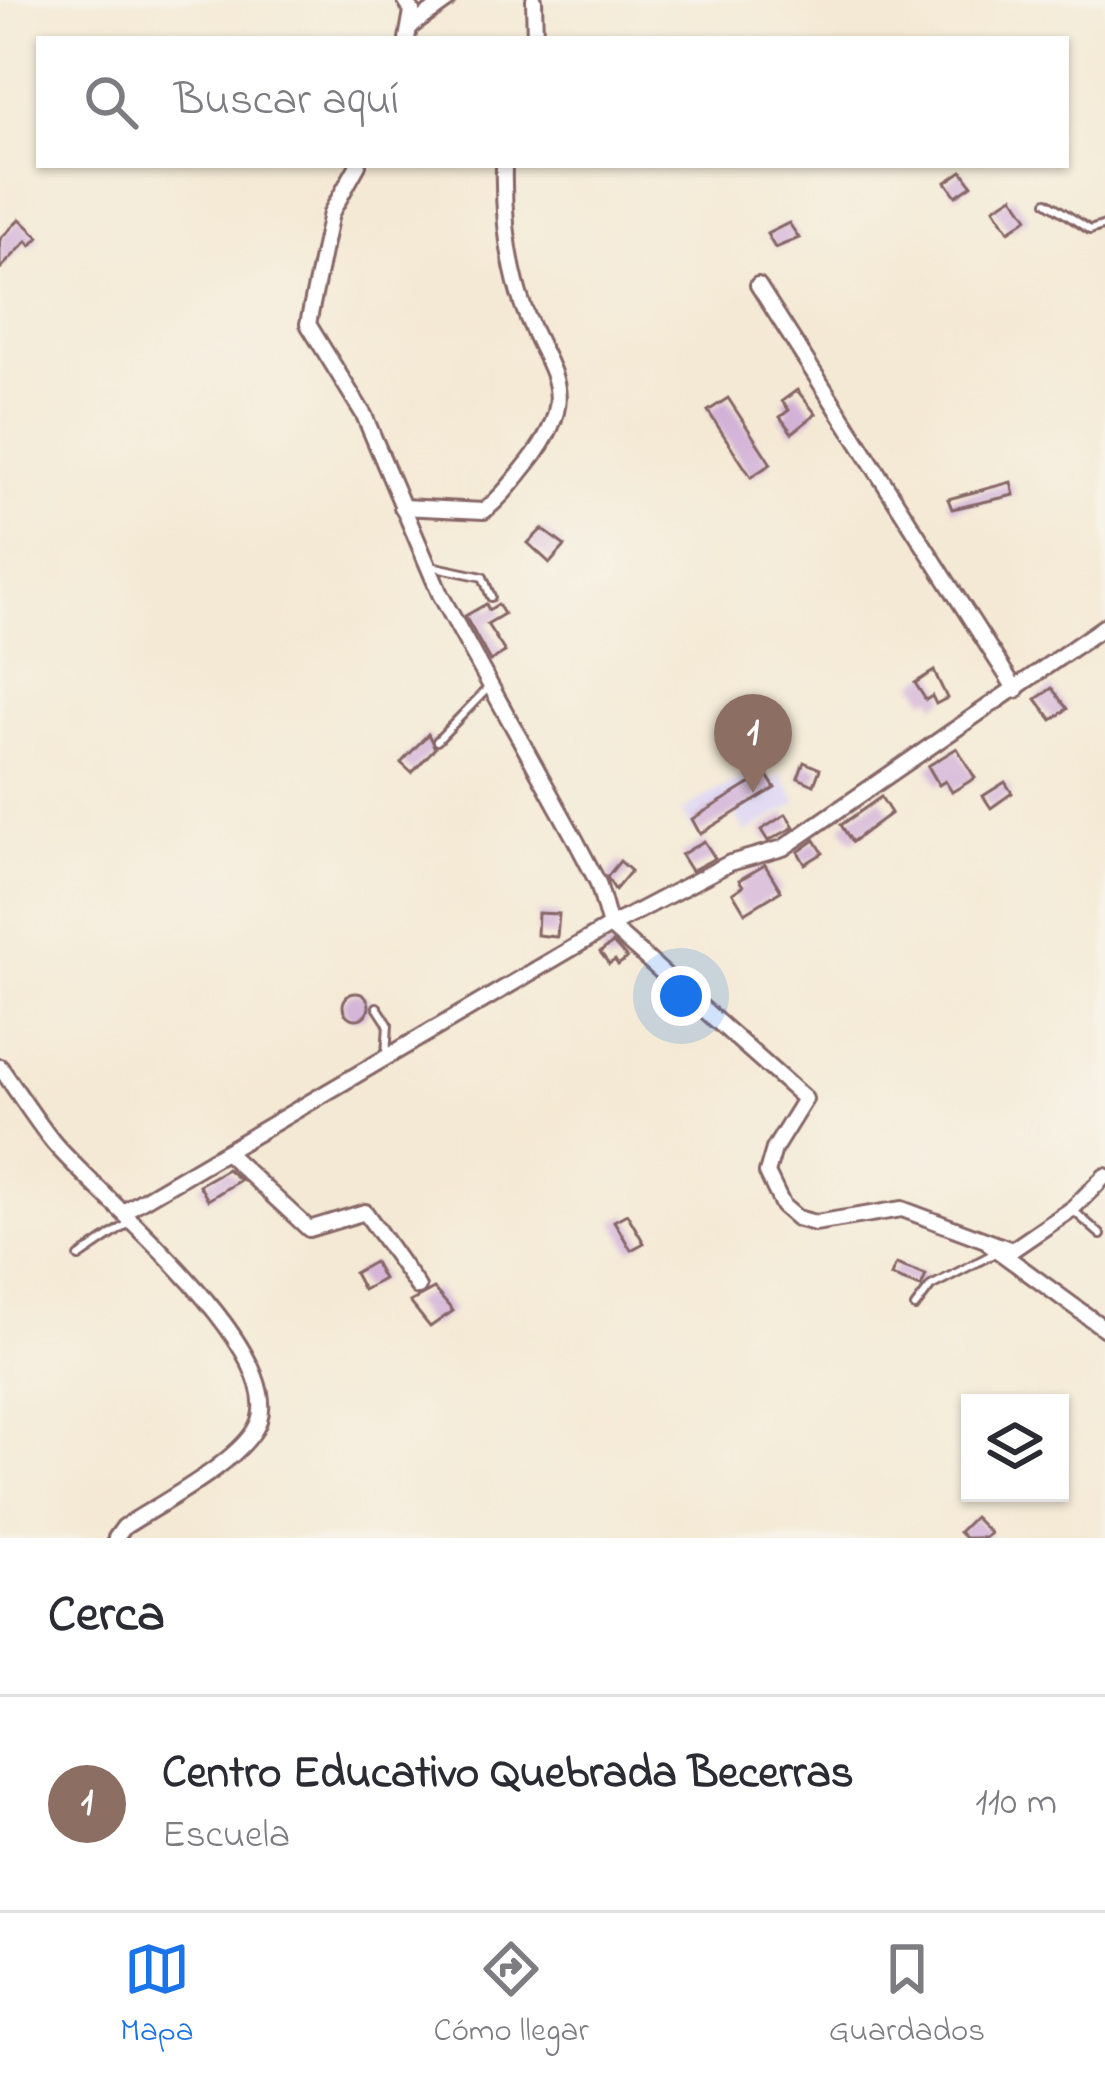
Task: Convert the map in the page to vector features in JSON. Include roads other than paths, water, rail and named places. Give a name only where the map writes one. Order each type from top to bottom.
[{"type":"street","points":[[405,0],[412,10],[408,33]]},
{"type":"street","points":[[408,33],[448,0]]},
{"type":"street","points":[[534,0],[535,36]]},
{"type":"street","points":[[356,168],[331,213],[308,324],[364,415],[427,565],[598,883],[610,926],[806,1099],[774,1149],[767,1173],[783,1206],[815,1223],[902,1210],[993,1249],[1105,1329]]},
{"type":"street","points":[[402,507],[484,511],[547,440],[560,408],[557,381],[519,295],[503,207],[504,168]]},
{"type":"street","points":[[758,285],[1016,690]]},
{"type":"street","points":[[128,1216],[610,926],[730,863],[783,848],[1105,626]]},
{"type":"street","points":[[0,1067],[53,1142],[128,1216],[226,1327],[254,1369],[260,1419],[248,1442],[124,1527],[116,1538]]},
{"type":"street","points":[[228,1154],[309,1228],[357,1211],[369,1214],[418,1287]]},
{"type":"street","points":[[993,1249],[1022,1246],[1072,1209],[1105,1176]]},
{"type":"lane","points":[[1047,202],[1090,230],[1105,225]]},
{"type":"lane","points":[[427,565],[483,578],[491,597]]},
{"type":"lane","points":[[437,741],[490,685]]},
{"type":"lane","points":[[376,1007],[388,1024],[386,1060]]},
{"type":"lane","points":[[1072,1209],[1100,1235]]},
{"type":"lane","points":[[79,1258],[128,1216]]},
{"type":"lane","points":[[915,1307],[931,1286],[993,1249]]},
{"type":"place","name":"Centro Educativo Quebrada Becerras","points":[[753,793]]}]
